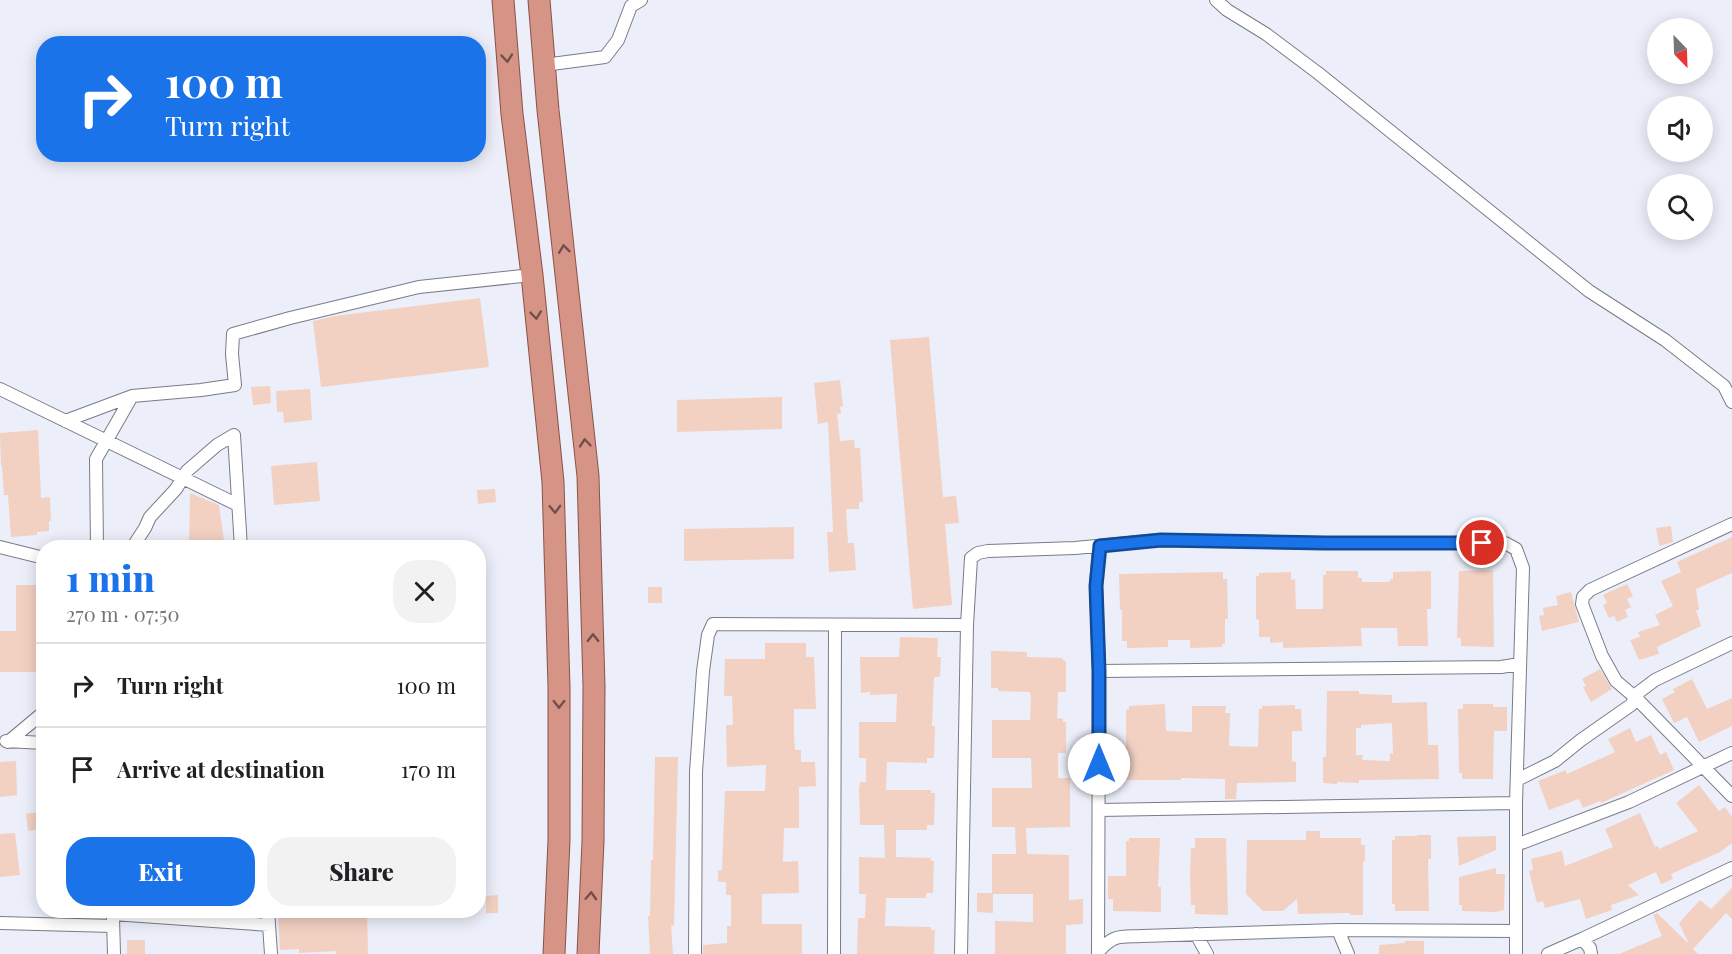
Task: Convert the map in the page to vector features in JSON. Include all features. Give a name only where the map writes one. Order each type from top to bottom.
[{"type":"highway","points":[[503,0],[512,114],[548,424],[555,523],[560,687],[559,840],[554,954]]},
{"type":"highway","points":[[539,0],[588,476],[594,686],[593,841],[588,954]]},
{"type":"street","points":[[544,65],[605,57],[618,40],[631,6],[641,0]]},
{"type":"street","points":[[1216,0],[1318,73],[1589,291],[1665,340],[1724,386],[1732,402]]},
{"type":"street","points":[[65,421],[132,396],[235,385],[233,334],[420,287],[532,275]]},
{"type":"street","points":[[0,389],[238,505]]},
{"type":"street","points":[[97,540],[96,459],[132,396]]},
{"type":"street","points":[[137,540],[150,517],[176,489],[187,471],[217,445],[234,435],[240,540]]},
{"type":"street","points":[[1732,524],[1590,590],[1583,597],[1582,604],[1602,656],[1616,681],[1705,766],[1732,796]]},
{"type":"street","points":[[961,954],[967,625],[971,558],[988,550],[1075,548],[1161,540],[1505,543],[1516,549],[1523,568],[1516,803],[1516,954]]},
{"type":"street","points":[[1098,953],[1099,671],[1096,586],[1100,546]]},
{"type":"street","points":[[0,547],[36,556]]},
{"type":"street","points":[[695,954],[696,772],[703,671],[709,629],[713,624],[967,625]]},
{"type":"street","points":[[834,954],[835,625]]},
{"type":"street","points":[[1517,780],[1555,761],[1631,705],[1639,692],[1655,680],[1732,643]]},
{"type":"street","points":[[1099,671],[1501,668],[1520,664]]},
{"type":"street","points":[[4,741],[36,718]]},
{"type":"street","points":[[4,741],[36,743]]},
{"type":"street","points":[[1516,845],[1629,802],[1732,753]]},
{"type":"street","points":[[1099,810],[1516,803]]},
{"type":"street","points":[[1548,954],[1732,868]]},
{"type":"street","points":[[0,923],[94,918]]},
{"type":"street","points":[[113,918],[114,954]]},
{"type":"street","points":[[132,918],[269,925]]},
{"type":"street","points":[[269,918],[271,954]]},
{"type":"street","points":[[1098,953],[1114,937],[1338,930],[1516,931]]},
{"type":"street","points":[[1338,930],[1348,954]]},
{"type":"street","points":[[1196,934],[1207,954]]},
{"type":"street","points":[[1582,939],[1590,948],[1591,954]]},
{"type":"building","points":[[480,298],[489,367],[321,387],[313,321],[335,316]]},
{"type":"building","points":[[929,337],[943,497],[956,496],[959,523],[945,524],[952,605],[913,609],[890,340]]},
{"type":"building","points":[[840,380],[843,406],[840,407],[841,413],[837,414],[840,441],[854,440],[855,448],[860,448],[863,502],[859,502],[859,509],[846,509],[848,543],[854,543],[856,570],[829,572],[827,532],[833,532],[828,422],[818,424],[814,383]]},
{"type":"building","points":[[270,386],[271,403],[253,405],[251,387]]},
{"type":"building","points":[[310,389],[312,420],[284,423],[283,412],[277,412],[276,391]]},
{"type":"building","points":[[782,397],[782,429],[677,432],[677,400]]},
{"type":"building","points":[[38,430],[41,498],[50,497],[49,531],[37,532],[37,535],[11,537],[8,495],[4,495],[0,433]]},
{"type":"building","points":[[317,462],[320,501],[274,505],[271,466]]},
{"type":"building","points":[[495,489],[496,502],[478,504],[477,490]]},
{"type":"building","points":[[190,493],[219,505],[224,540],[189,540]]},
{"type":"building","points":[[1671,526],[1673,542],[1659,546],[1656,528]]},
{"type":"building","points":[[794,527],[794,559],[684,561],[684,529]]},
{"type":"building","points":[[1732,537],[1732,573],[1696,589],[1699,610],[1696,610],[1701,626],[1657,647],[1659,654],[1639,660],[1630,640],[1640,637],[1638,632],[1660,625],[1655,615],[1673,606],[1661,581],[1681,572],[1677,562]]},
{"type":"building","points":[[1493,570],[1494,647],[1461,646],[1461,638],[1457,638],[1459,571]]},
{"type":"building","points":[[1326,571],[1358,571],[1358,578],[1362,578],[1362,582],[1390,582],[1390,579],[1393,579],[1393,572],[1431,571],[1431,609],[1427,609],[1428,646],[1398,646],[1397,628],[1361,628],[1362,646],[1283,648],[1283,642],[1270,643],[1270,637],[1259,637],[1259,620],[1256,619],[1256,576],[1259,576],[1259,573],[1291,572],[1291,580],[1295,579],[1296,609],[1323,609],[1323,575],[1326,575]]},
{"type":"building","points":[[1223,572],[1223,579],[1227,579],[1228,619],[1225,619],[1225,644],[1222,644],[1222,647],[1190,648],[1190,640],[1168,640],[1168,647],[1127,648],[1127,641],[1122,641],[1119,574]]},
{"type":"building","points":[[1627,584],[1633,596],[1627,599],[1631,607],[1625,610],[1628,617],[1617,622],[1614,616],[1609,618],[1603,605],[1607,603],[1603,595]]},
{"type":"building","points":[[16,585],[36,585],[36,672],[0,672],[0,631],[16,631]]},
{"type":"building","points":[[648,587],[662,587],[662,603],[648,603]]},
{"type":"building","points":[[1571,592],[1579,622],[1542,631],[1539,616],[1544,615],[1543,608],[1558,605],[1556,596]]},
{"type":"building","points":[[900,637],[938,638],[937,657],[941,657],[940,677],[934,677],[932,726],[935,726],[934,758],[927,758],[927,763],[887,762],[886,790],[931,790],[931,793],[935,793],[934,825],[927,825],[927,830],[896,830],[896,857],[931,858],[931,861],[934,861],[933,893],[926,893],[926,898],[886,898],[885,926],[931,927],[931,930],[935,930],[934,954],[857,954],[858,918],[865,918],[866,894],[859,894],[859,857],[885,858],[884,825],[860,825],[859,790],[860,782],[866,782],[866,758],[859,758],[859,722],[896,722],[897,694],[861,693],[860,657],[899,657]]},
{"type":"building","points":[[765,643],[806,643],[806,657],[814,657],[816,709],[794,709],[794,735],[795,750],[801,750],[801,762],[815,762],[816,786],[799,787],[799,828],[784,828],[783,862],[798,861],[799,893],[762,894],[762,924],[802,924],[802,954],[703,954],[703,945],[727,943],[727,926],[731,926],[731,895],[726,895],[726,882],[718,882],[718,870],[722,870],[725,791],[765,791],[766,765],[727,767],[726,725],[733,725],[732,696],[724,696],[725,659],[765,659]]},
{"type":"building","points":[[991,651],[1027,652],[1027,657],[1063,658],[1062,660],[1066,661],[1066,692],[1058,692],[1057,718],[1066,722],[1066,753],[1058,753],[1058,778],[1070,778],[1070,827],[1026,828],[1027,854],[1069,855],[1069,900],[1083,899],[1083,924],[1066,925],[1066,954],[995,954],[995,921],[1033,922],[1033,894],[993,894],[993,913],[977,912],[977,893],[992,893],[992,854],[1016,854],[1015,827],[992,827],[992,788],[1032,788],[1031,758],[992,758],[992,720],[1030,720],[1031,697],[1030,692],[998,691],[998,688],[991,688]]},
{"type":"building","points":[[1600,669],[1612,689],[1591,702],[1583,687],[1586,686],[1582,679]]},
{"type":"building","points":[[1692,679],[1707,709],[1732,698],[1732,726],[1699,742],[1687,717],[1674,723],[1662,699],[1675,692],[1673,689]]},
{"type":"building","points":[[1327,691],[1359,691],[1359,694],[1392,695],[1392,703],[1427,702],[1428,745],[1438,745],[1439,779],[1323,783],[1323,757],[1326,757]],"holes":[[[1392,723],[1393,754],[1390,753],[1390,761],[1362,760],[1363,755],[1356,755],[1356,728],[1361,728],[1361,725]]]},
{"type":"building","points":[[1165,704],[1166,731],[1192,732],[1192,706],[1226,706],[1225,713],[1230,713],[1229,746],[1258,747],[1259,709],[1262,709],[1262,706],[1295,705],[1295,709],[1301,709],[1302,731],[1292,731],[1292,761],[1296,762],[1296,782],[1237,783],[1236,799],[1225,799],[1225,779],[1126,780],[1126,710],[1129,706]]},
{"type":"building","points":[[1463,704],[1493,704],[1493,707],[1507,707],[1507,731],[1494,731],[1493,779],[1462,779],[1462,773],[1459,773],[1458,709],[1463,709]]},
{"type":"building","points":[[1630,728],[1636,742],[1651,735],[1660,755],[1666,752],[1674,770],[1601,803],[1600,801],[1583,808],[1579,799],[1549,810],[1538,781],[1566,770],[1567,774],[1615,752],[1608,739]]},
{"type":"building","points":[[655,757],[678,757],[674,926],[671,925],[673,954],[650,954],[648,916],[650,916],[651,860],[653,860]]},
{"type":"building","points":[[16,761],[17,795],[0,797],[0,762]]},
{"type":"building","points":[[1699,785],[1719,811],[1725,807],[1732,817],[1732,843],[1720,852],[1671,874],[1673,879],[1661,884],[1656,872],[1628,885],[1639,895],[1611,905],[1612,910],[1586,919],[1580,899],[1545,908],[1543,901],[1537,903],[1529,871],[1533,870],[1531,859],[1562,851],[1565,866],[1613,847],[1605,829],[1640,813],[1655,847],[1658,846],[1659,849],[1698,831],[1676,803]]},
{"type":"building","points":[[36,813],[36,830],[28,831],[26,814]]},
{"type":"building","points":[[1306,831],[1320,831],[1320,838],[1361,838],[1361,845],[1365,845],[1363,915],[1298,914],[1297,899],[1283,911],[1263,911],[1246,894],[1247,840],[1306,840]]},
{"type":"building","points":[[15,833],[20,875],[0,877],[0,834]]},
{"type":"building","points":[[1431,835],[1431,859],[1428,859],[1429,911],[1395,911],[1395,904],[1392,904],[1392,840],[1395,840],[1395,836]]},
{"type":"building","points":[[1496,836],[1496,850],[1459,866],[1457,837]]},
{"type":"building","points":[[1129,838],[1160,838],[1158,887],[1161,887],[1161,912],[1113,911],[1113,899],[1108,899],[1108,876],[1126,876],[1126,841],[1129,841]]},
{"type":"building","points":[[1195,838],[1226,838],[1228,915],[1195,914],[1195,905],[1191,905],[1191,848],[1195,848]]},
{"type":"building","points":[[1496,868],[1496,874],[1505,874],[1504,910],[1496,912],[1462,911],[1462,905],[1459,905],[1459,877]]},
{"type":"building","points":[[1732,888],[1732,919],[1726,913],[1693,949],[1698,954],[1619,954],[1662,936],[1653,915],[1657,913],[1689,944],[1679,923],[1700,900],[1711,909]]},
{"type":"building","points":[[498,895],[498,913],[486,913],[486,896]]},
{"type":"building","points":[[278,918],[367,918],[368,954],[336,954],[336,951],[299,953],[299,949],[280,950]]},
{"type":"building","points":[[127,940],[145,940],[145,954],[127,954]]},
{"type":"building","points":[[1405,941],[1424,941],[1424,954],[1379,954],[1379,945],[1405,943]]},
{"type":"route","points":[[1099,764],[1096,586],[1100,546],[1161,540],[1482,543]]}]
